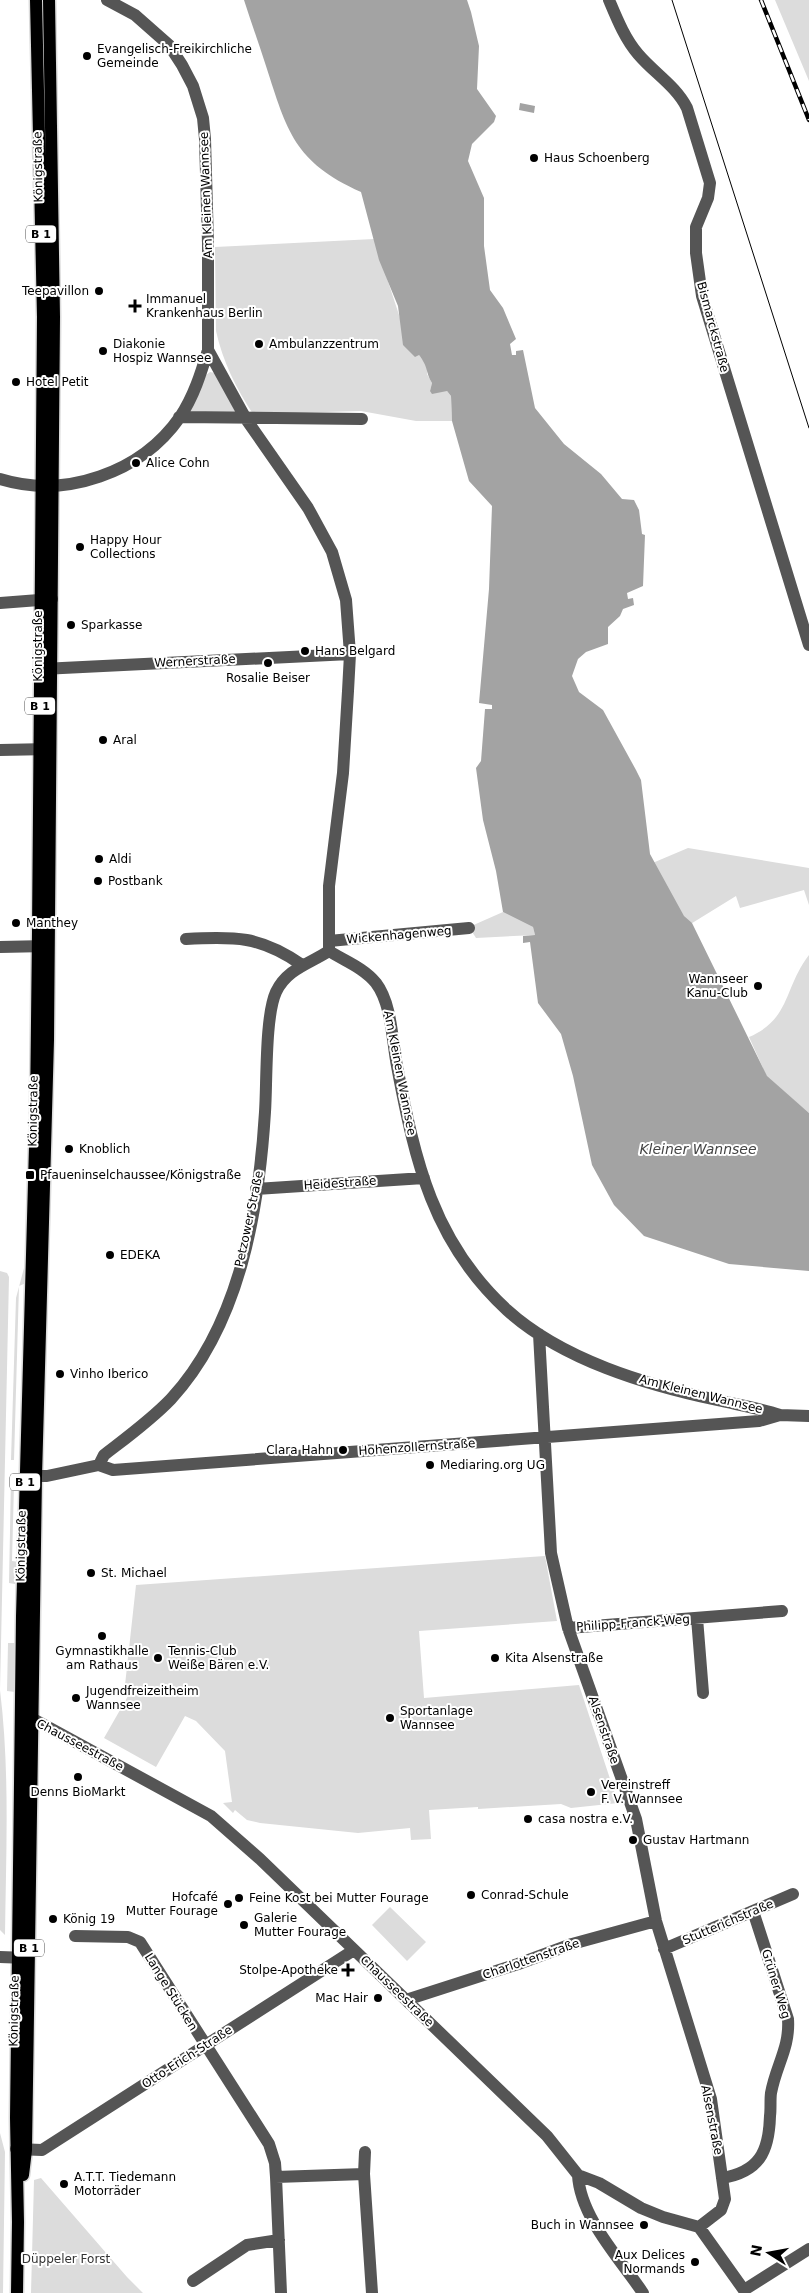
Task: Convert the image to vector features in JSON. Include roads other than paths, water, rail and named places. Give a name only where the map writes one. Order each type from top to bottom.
[{"type":"main road","name":"Königstraße","points":[[36,0],[47,486]]},
{"type":"main road","name":"Königstraße","points":[[17,2293],[21,2149],[36,1110],[44,946],[47,486],[54,317],[49,0]]},
{"type":"street","name":"Am Kleinen Wannsee","points":[[107,0],[135,15],[169,46],[182,65],[198,103],[205,139],[208,243],[208,350],[246,419],[308,508],[332,552],[346,600],[350,654],[343,773],[329,886],[329,946],[364,971],[376,983],[385,1003],[408,1121],[424,1178],[439,1221],[459,1253],[482,1284],[508,1310],[539,1334],[581,1356],[624,1374],[780,1415]]},
{"type":"street","name":"Bismarckstraße","points":[[610,0],[617,19],[637,54],[682,97],[709,178],[708,198],[696,227],[696,253],[702,296],[809,646]]},
{"type":"street","points":[[0,479],[47,486],[96,478],[123,466],[152,446],[179,417],[200,376],[208,350]]},
{"type":"street","points":[[179,417],[362,419]]},
{"type":"street","points":[[0,603],[46,599]]},
{"type":"street","name":"Wernerstraße","points":[[46,669],[350,654]]},
{"type":"street","points":[[0,750],[45,749]]},
{"type":"street","name":"Wickenhagenweg","points":[[329,946],[469,928]]},
{"type":"street","points":[[186,939],[236,938],[262,942],[285,952],[302,965]]},
{"type":"street","points":[[0,947],[44,946]]},
{"type":"street","name":"Petzower Straße","points":[[99,1465],[104,1455],[170,1400],[202,1355],[224,1312],[245,1245],[256,1190],[264,1124],[270,1012],[282,982],[329,946]]},
{"type":"street","name":"Heidestraße","points":[[256,1190],[424,1178]]},
{"type":"street","name":"Alsenstraße","points":[[539,1334],[551,1553],[568,1628],[636,1819],[656,1921],[711,2100],[724,2205],[721,2210],[699,2227]]},
{"type":"street","name":"Hohenzollernstraße","points":[[31,1477],[99,1465],[113,1470],[759,1421],[780,1415],[809,1416]]},
{"type":"street","name":"Philipp-Franck-Weg","points":[[568,1628],[782,1611]]},
{"type":"street","name":"Philipp-Franck-Weg","points":[[697,1618],[702,1693]]},
{"type":"street","name":"Chausseestraße","points":[[27,1718],[211,1816],[249,1848],[547,2136],[578,2175],[599,2183],[641,2208],[663,2217],[699,2227]]},
{"type":"street","name":"Stutterichstraße","points":[[664,1949],[793,1894]]},
{"type":"street","name":"Grüner Weg","points":[[722,2178],[746,2172],[761,2157],[768,2139],[770,2094],[777,2070],[787,2048],[790,2034],[788,2019],[753,1911]]},
{"type":"street","name":"Charlottenstraße","points":[[406,2000],[518,1964],[572,1944],[656,1921]]},
{"type":"street","name":"Lange Stücken","points":[[75,1936],[128,1937],[140,1942],[204,2046],[269,2144],[275,2163],[281,2293]]},
{"type":"street","name":"Otto-Erich-Straße","points":[[21,2149],[42,2150],[354,1950]]},
{"type":"street","points":[[0,1957],[23,1958]]},
{"type":"street","points":[[365,2152],[364,2174],[372,2293]]},
{"type":"street","points":[[276,2178],[364,2174]]},
{"type":"street","points":[[578,2175],[579,2188],[596,2227],[643,2293]]},
{"type":"street","points":[[699,2227],[745,2292],[809,2249]]},
{"type":"street","points":[[193,2281],[247,2245],[279,2240]]},
{"type":"water","name":"Kleiner Wannsee","points":[[244,0],[467,0],[479,46],[477,89],[496,116],[494,122],[472,144],[468,161],[484,198],[484,246],[490,290],[503,308],[516,339],[510,344],[512,355],[516,355],[516,351],[523,350],[535,408],[564,444],[601,474],[622,499],[634,500],[639,510],[642,534],[645,535],[643,586],[627,593],[628,599],[633,598],[634,605],[623,609],[620,616],[608,627],[608,644],[586,652],[578,659],[572,676],[579,692],[603,710],[641,780],[650,854],[684,916],[692,923],[767,1076],[809,1113],[809,1271],[729,1264],[644,1236],[614,1205],[592,1165],[573,1076],[561,1034],[538,1003],[530,942],[523,943],[523,936],[535,935],[533,927],[503,912],[496,871],[483,820],[476,768],[481,761],[485,709],[492,709],[492,705],[479,703],[489,589],[492,506],[469,481],[452,421],[451,396],[447,391],[432,394],[430,391],[432,383],[422,359],[419,355],[415,357],[403,345],[398,306],[379,260],[361,192],[321,169],[296,142],[280,109]]},
{"type":"water","points":[[520,103],[535,106],[534,113],[519,110]]},
{"type":"tram line","points":[[672,0],[809,428]]},
{"type":"railway","points":[[761,0],[809,120]]},
{"type":"place","name":"Evangelisch-Freikirchliche Gemeinde","points":[[87,56]]},
{"type":"place","name":"Haus Schoenberg","points":[[534,158]]},
{"type":"place","name":"Teepavillon","points":[[99,291]]},
{"type":"place","name":"Immanuel Krankenhaus Berlin","points":[[135,306]]},
{"type":"place","name":"Ambulanzzentrum","points":[[259,344]]},
{"type":"place","name":"Diakonie Hospiz Wannsee","points":[[103,351]]},
{"type":"place","name":"Hotel Petit","points":[[16,382]]},
{"type":"place","name":"Alice Cohn","points":[[136,463]]},
{"type":"place","name":"Happy Hour Collections","points":[[80,547]]},
{"type":"place","name":"Sparkasse","points":[[71,625]]},
{"type":"place","name":"Hans Belgard","points":[[305,651]]},
{"type":"place","name":"Rosalie Beiser","points":[[268,663]]},
{"type":"place","name":"Aral","points":[[103,740]]},
{"type":"place","name":"Aldi","points":[[99,859]]},
{"type":"place","name":"Postbank","points":[[98,881]]},
{"type":"place","name":"Manthey","points":[[16,923]]},
{"type":"place","name":"Wannseer Kanu-Club","points":[[758,986]]},
{"type":"place","name":"Knoblich","points":[[69,1149]]},
{"type":"place","name":"Pfaueninselchaussee/Königstraße","points":[[30,1175]]},
{"type":"place","name":"EDEKA","points":[[110,1255]]},
{"type":"place","name":"Vinho Iberico","points":[[60,1374]]},
{"type":"place","name":"Clara Hahn","points":[[343,1450]]},
{"type":"place","name":"Mediaring.org UG","points":[[430,1465]]},
{"type":"place","name":"St. Michael","points":[[91,1573]]},
{"type":"place","name":"Gymnastikhalle am Rathaus","points":[[102,1636]]},
{"type":"place","name":"Tennis-Club Weiße Bären e.V.","points":[[158,1658]]},
{"type":"place","name":"Kita Alsenstraße","points":[[495,1658]]},
{"type":"place","name":"Jugendfreizeitheim Wannsee","points":[[76,1698]]},
{"type":"place","name":"Sportanlage Wannsee","points":[[390,1718]]},
{"type":"place","name":"Denns BioMarkt","points":[[78,1777]]},
{"type":"place","name":"Vereinstreff F. V. Wannsee","points":[[591,1792]]},
{"type":"place","name":"casa nostra e.V.","points":[[528,1819]]},
{"type":"place","name":"Gustav Hartmann","points":[[633,1840]]},
{"type":"place","name":"Conrad-Schule","points":[[471,1895]]},
{"type":"place","name":"Feine Kost bei Mutter Fourage","points":[[239,1898]]},
{"type":"place","name":"Hofcafé Mutter Fourage","points":[[228,1904]]},
{"type":"place","name":"König 19","points":[[53,1919]]},
{"type":"place","name":"Galerie Mutter Fourage","points":[[244,1925]]},
{"type":"place","name":"Stolpe-Apotheke","points":[[348,1970]]},
{"type":"place","name":"Mac Hair","points":[[378,1998]]},
{"type":"place","name":"A.T.T. Tiedemann Motorräder","points":[[64,2184]]},
{"type":"place","name":"Buch in Wannsee","points":[[644,2225]]},
{"type":"place","name":"Aux Delices Normands","points":[[695,2262]]},
{"type":"park label","name":"Düppeler Forst","points":[[66,2259]]}]
